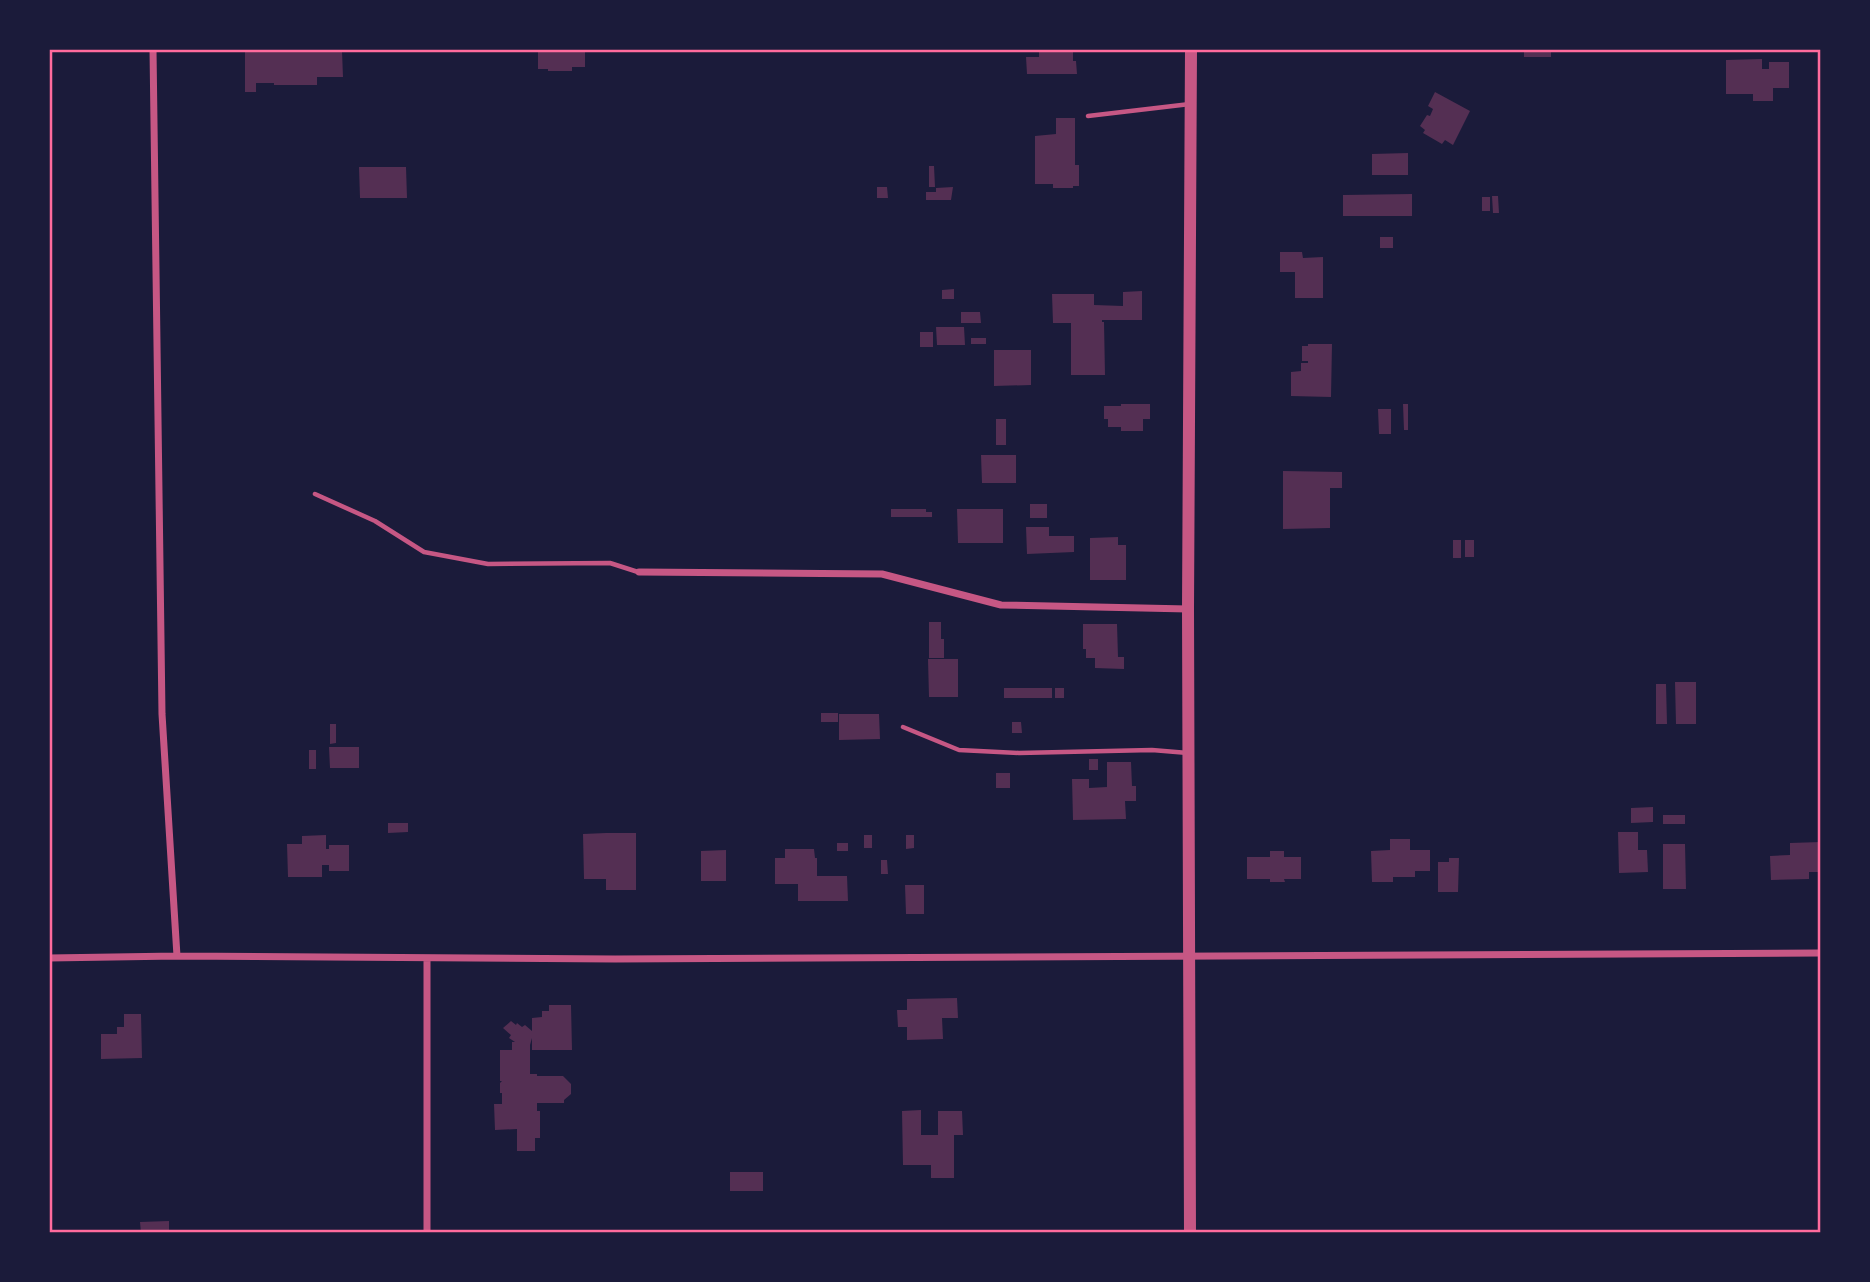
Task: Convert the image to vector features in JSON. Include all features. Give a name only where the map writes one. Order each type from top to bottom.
[{"type":"street","points":[[153,49],[162,714],[177,956]]},
{"type":"street","points":[[1190,1233],[1188,609],[1191,49]]},
{"type":"street","points":[[639,572],[882,574],[1001,605],[1188,609]]},
{"type":"street","points":[[49,958],[177,956],[629,959],[1821,953]]},
{"type":"street","points":[[427,958],[427,1233]]},
{"type":"lane","points":[[1088,116],[1191,104]]},
{"type":"lane","points":[[315,494],[375,520],[424,552],[488,564],[610,563],[639,572]]},
{"type":"lane","points":[[903,727],[960,750],[1019,753],[1152,750],[1189,753]]},
{"type":"building","points":[[245,49],[274,49],[274,52],[309,52],[309,49],[342,51],[343,77],[317,77],[317,85],[256,83],[256,92],[245,92]]},
{"type":"building","points":[[1039,49],[1073,49],[1077,74],[1027,74],[1026,57],[1039,57]]},
{"type":"building","points":[[1524,49],[1551,49],[1551,57],[1524,57]]},
{"type":"building","points":[[1657,49],[1692,49],[1692,52],[1657,52]]},
{"type":"building","points":[[538,50],[585,51],[585,67],[572,67],[572,71],[538,69]]},
{"type":"building","points":[[1762,59],[1762,69],[1769,69],[1769,62],[1789,62],[1789,88],[1773,88],[1773,101],[1753,101],[1753,94],[1726,94],[1726,60]]},
{"type":"building","points":[[1435,92],[1470,111],[1453,145],[1445,140],[1442,144],[1423,133],[1425,130],[1420,126],[1427,115],[1430,116],[1433,109],[1428,106]]},
{"type":"building","points":[[1056,118],[1075,118],[1075,165],[1079,165],[1079,186],[1073,188],[1035,184],[1035,136],[1056,134]]},
{"type":"building","points":[[1408,153],[1408,175],[1372,175],[1372,154]]},
{"type":"building","points":[[929,166],[934,166],[935,187],[929,187]]},
{"type":"building","points":[[359,167],[406,167],[407,198],[360,198]]},
{"type":"building","points":[[877,187],[887,187],[888,198],[877,198]]},
{"type":"building","points":[[953,187],[951,200],[926,200],[926,192],[936,192],[936,188]]},
{"type":"building","points":[[1412,194],[1412,216],[1343,216],[1343,195]]},
{"type":"building","points":[[1492,196],[1498,196],[1499,213],[1493,213]]},
{"type":"building","points":[[1482,197],[1490,197],[1490,211],[1482,211]]},
{"type":"building","points":[[1380,237],[1393,237],[1393,248],[1380,248]]},
{"type":"building","points":[[1280,252],[1302,252],[1303,258],[1323,257],[1323,298],[1295,298],[1295,272],[1280,272]]},
{"type":"building","points":[[954,289],[954,299],[942,299],[942,290]]},
{"type":"building","points":[[1142,291],[1142,320],[1102,320],[1105,375],[1071,375],[1071,323],[1053,323],[1052,294],[1094,294],[1094,305],[1123,306],[1123,292]]},
{"type":"building","points":[[961,312],[980,312],[981,323],[961,323]]},
{"type":"building","points":[[936,327],[964,327],[965,345],[937,345]]},
{"type":"building","points":[[920,332],[933,332],[933,347],[920,347]]},
{"type":"building","points":[[971,338],[986,338],[986,344],[971,344]]},
{"type":"building","points":[[1332,344],[1331,397],[1291,396],[1291,372],[1301,371],[1301,363],[1308,363],[1302,361],[1302,346]]},
{"type":"building","points":[[994,350],[1031,350],[1031,385],[994,386]]},
{"type":"building","points":[[1150,404],[1150,419],[1143,419],[1143,431],[1121,431],[1121,427],[1108,427],[1108,419],[1104,419],[1104,406]]},
{"type":"building","points":[[1403,404],[1408,404],[1408,430],[1404,430]]},
{"type":"building","points":[[1378,409],[1391,409],[1391,434],[1379,434]]},
{"type":"building","points":[[996,419],[1006,419],[1006,445],[996,445]]},
{"type":"building","points":[[981,455],[1016,455],[1016,483],[982,483]]},
{"type":"building","points":[[1283,471],[1342,472],[1342,488],[1330,488],[1330,528],[1283,529]]},
{"type":"building","points":[[1030,504],[1047,504],[1047,518],[1030,518]]},
{"type":"building","points":[[891,509],[926,509],[926,512],[932,512],[932,517],[891,517]]},
{"type":"building","points":[[957,509],[1003,509],[1003,543],[958,543]]},
{"type":"building","points":[[1026,527],[1049,527],[1049,536],[1074,536],[1074,552],[1027,554]]},
{"type":"building","points":[[1118,537],[1118,545],[1126,545],[1126,580],[1090,580],[1090,538]]},
{"type":"building","points":[[1453,540],[1461,540],[1461,558],[1453,558]]},
{"type":"building","points":[[1465,540],[1474,540],[1474,557],[1465,557]]},
{"type":"building","points":[[929,622],[941,622],[944,658],[929,658]]},
{"type":"building","points":[[1083,624],[1117,624],[1118,657],[1124,657],[1124,669],[1095,668],[1095,658],[1086,658],[1086,649],[1083,649]]},
{"type":"building","points":[[928,659],[958,659],[958,697],[929,697]]},
{"type":"building","points":[[1675,682],[1696,682],[1696,724],[1676,724]]},
{"type":"building","points":[[1656,684],[1666,684],[1667,724],[1656,724]]},
{"type":"building","points":[[1004,688],[1052,688],[1052,698],[1004,698]]},
{"type":"building","points":[[1055,688],[1064,688],[1064,698],[1055,698]]},
{"type":"building","points":[[821,713],[838,713],[838,722],[821,722]]},
{"type":"building","points":[[839,714],[879,714],[880,739],[839,740]]},
{"type":"building","points":[[1012,722],[1021,722],[1022,733],[1012,733]]},
{"type":"building","points":[[330,724],[336,724],[336,743],[330,744]]},
{"type":"building","points":[[329,747],[359,747],[359,768],[330,768]]},
{"type":"building","points":[[309,750],[316,750],[316,769],[309,769]]},
{"type":"building","points":[[1089,759],[1098,759],[1098,770],[1089,770]]},
{"type":"building","points":[[1107,762],[1131,762],[1136,801],[1125,801],[1126,819],[1073,820],[1072,779],[1089,779],[1089,788],[1107,787]]},
{"type":"building","points":[[996,773],[1010,773],[1010,788],[996,788]]},
{"type":"building","points":[[1653,807],[1653,822],[1631,823],[1631,808]]},
{"type":"building","points":[[1663,815],[1685,815],[1685,824],[1663,824]]},
{"type":"building","points":[[388,823],[408,823],[408,832],[388,833]]},
{"type":"building","points":[[1618,832],[1638,832],[1638,850],[1647,850],[1648,872],[1619,873]]},
{"type":"building","points":[[636,833],[636,890],[606,890],[606,879],[584,879],[583,834]]},
{"type":"building","points":[[326,835],[326,849],[329,849],[329,845],[349,845],[349,871],[329,871],[329,865],[322,865],[322,877],[288,877],[287,844],[302,844],[302,836]]},
{"type":"building","points":[[864,835],[872,835],[872,848],[864,848]]},
{"type":"building","points":[[906,835],[914,835],[914,848],[906,849]]},
{"type":"building","points":[[1390,839],[1410,839],[1410,850],[1430,850],[1430,871],[1415,871],[1415,877],[1393,877],[1393,882],[1372,882],[1371,851],[1390,850]]},
{"type":"building","points":[[1821,842],[1821,872],[1809,872],[1809,879],[1771,880],[1770,856],[1790,855],[1790,843]]},
{"type":"building","points":[[837,843],[848,843],[848,851],[837,851]]},
{"type":"building","points":[[1663,844],[1685,844],[1686,889],[1663,889]]},
{"type":"building","points":[[785,849],[814,849],[817,876],[847,876],[848,901],[798,901],[798,884],[775,884],[775,858],[785,858]]},
{"type":"building","points":[[726,850],[726,881],[701,881],[701,851]]},
{"type":"building","points":[[1270,851],[1284,851],[1284,857],[1301,857],[1301,879],[1270,882],[1270,879],[1247,879],[1247,857],[1270,857]]},
{"type":"building","points":[[1449,858],[1459,858],[1458,892],[1438,892],[1438,862],[1449,862]]},
{"type":"building","points":[[881,860],[887,860],[888,874],[881,874]]},
{"type":"building","points":[[905,885],[924,885],[924,914],[906,914]]},
{"type":"building","points":[[957,998],[958,1018],[942,1018],[943,1039],[907,1040],[907,1027],[898,1027],[897,1010],[907,1010],[907,999]]},
{"type":"building","points":[[549,1005],[571,1005],[572,1050],[532,1050],[532,1038],[530,1074],[563,1076],[571,1084],[571,1094],[564,1103],[537,1103],[537,1111],[540,1111],[540,1138],[535,1138],[535,1151],[517,1151],[517,1129],[495,1130],[494,1104],[502,1104],[500,1050],[512,1050],[512,1042],[515,1042],[503,1028],[511,1021],[522,1027],[525,1025],[532,1031],[532,1018],[542,1017],[542,1011],[549,1011]]},
{"type":"building","points":[[124,1014],[141,1014],[142,1058],[101,1059],[101,1034],[117,1034],[117,1027],[124,1027]]},
{"type":"building","points":[[921,1110],[921,1135],[938,1135],[938,1111],[962,1111],[963,1135],[954,1135],[954,1178],[931,1178],[931,1165],[903,1165],[902,1111]]},
{"type":"building","points":[[730,1172],[763,1172],[763,1191],[730,1191]]},
{"type":"building","points":[[169,1221],[169,1233],[141,1233],[140,1222]]}]
